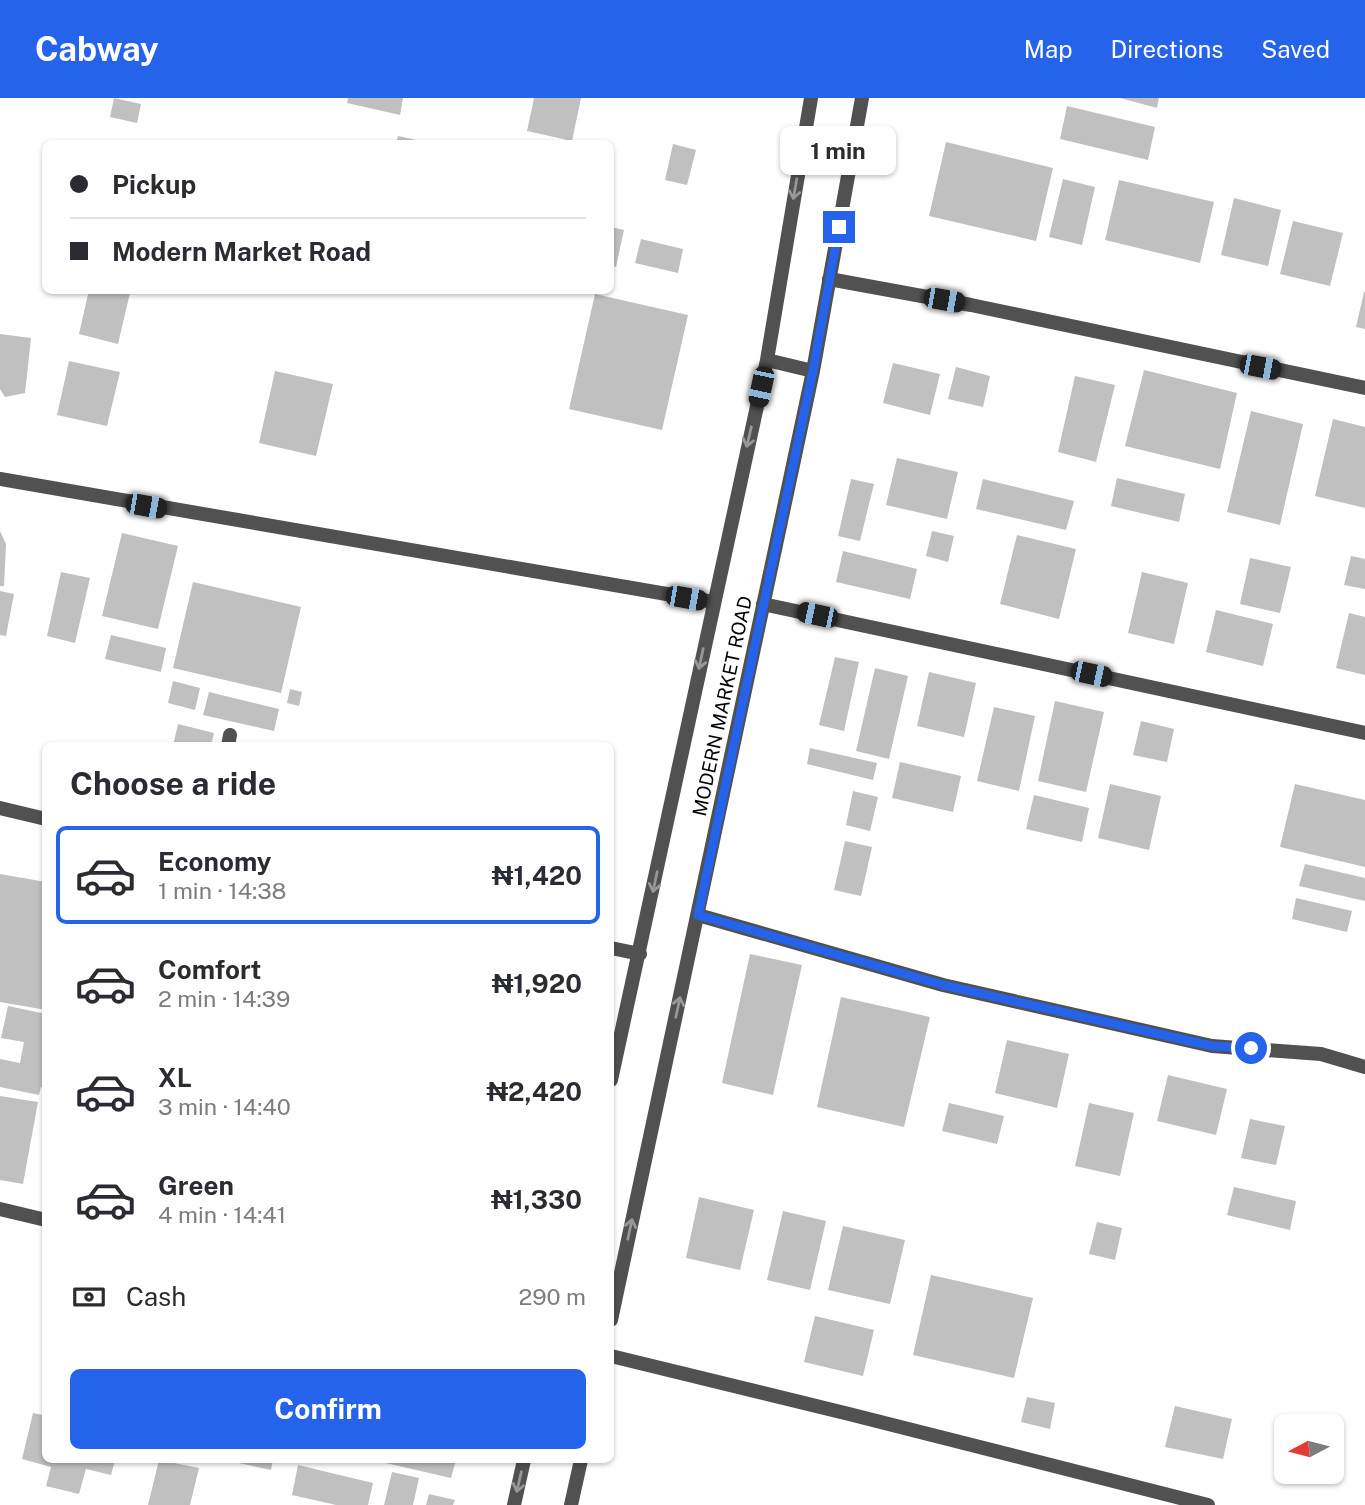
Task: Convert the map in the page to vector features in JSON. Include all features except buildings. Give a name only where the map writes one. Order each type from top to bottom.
[{"type":"street","name":"MODERN MARKET ROAD","points":[[614,1067],[766,360],[811,98]]},
{"type":"street","name":"MODERN MARKET ROAD","points":[[614,1306],[813,371],[862,98]]},
{"type":"street","points":[[829,279],[971,305],[1365,388]]},
{"type":"street","points":[[766,360],[813,371]]},
{"type":"street","points":[[0,479],[713,602]]},
{"type":"street","points":[[763,604],[1365,733]]},
{"type":"street","points":[[0,807],[42,818]]},
{"type":"street","points":[[698,915],[957,989],[1212,1046],[1321,1054],[1365,1067]]},
{"type":"street","points":[[614,949],[640,954]]},
{"type":"street","points":[[0,1209],[42,1219]]},
{"type":"street","points":[[614,1357],[1208,1505]]},
{"type":"street","points":[[514,1505],[523,1463]]},
{"type":"street","points":[[571,1505],[580,1463]]},
{"type":"route","points":[[839,227],[813,371],[698,915],[943,985],[1212,1046],[1251,1048]]}]
